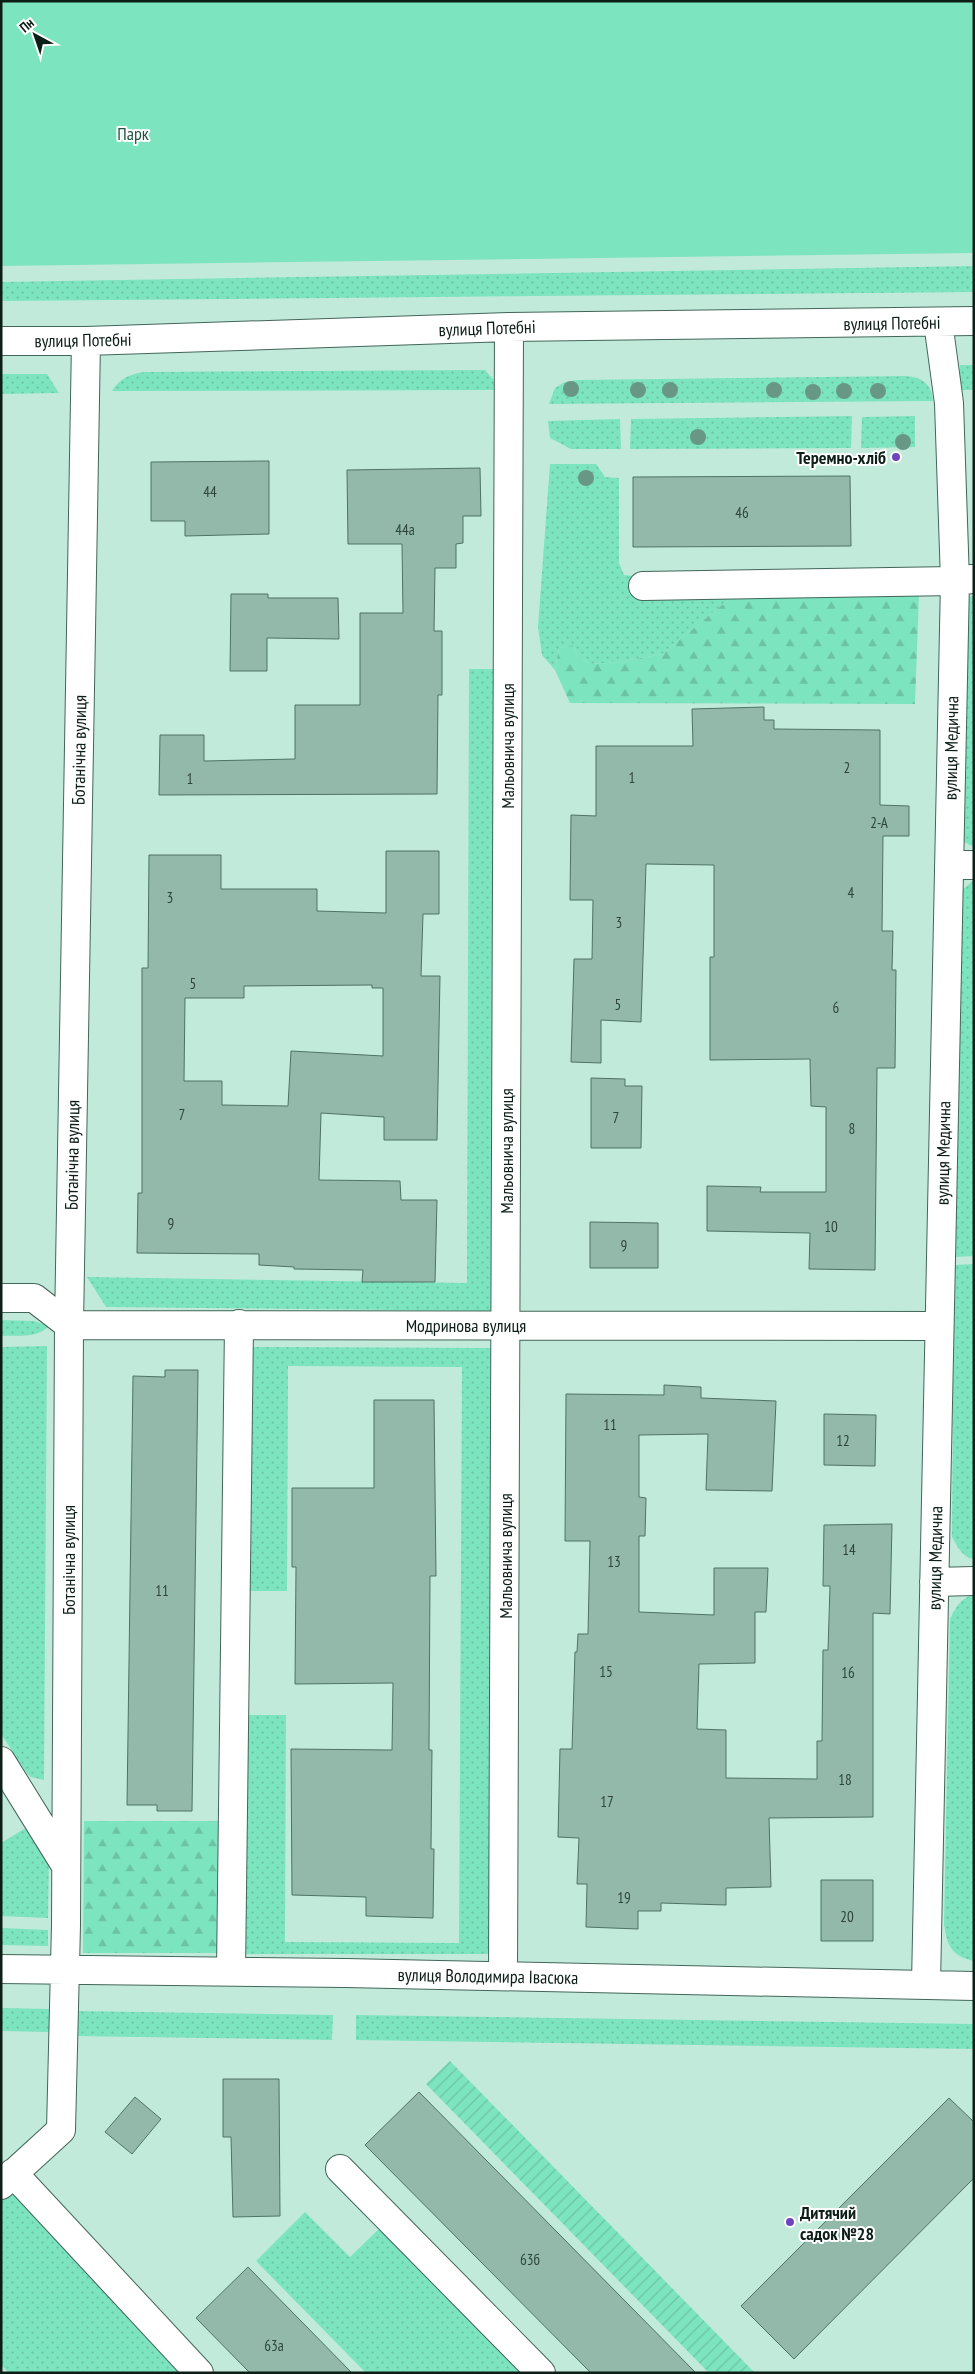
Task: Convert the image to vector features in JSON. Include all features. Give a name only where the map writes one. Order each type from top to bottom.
[{"type":"street","name":"вулиця Потебні","points":[[1,341],[86,341],[509,327],[974,321]]},
{"type":"street","name":"вулиця Медична","points":[[926,1984],[940,1326],[961,865],[964,580],[949,403],[938,322]]},
{"type":"street","name":"Мальовнича вулиця","points":[[503,1976],[509,327]]},
{"type":"street","name":"Ботанічна вулиця","points":[[7,2179],[61,2130],[65,1969],[69,1325],[86,341]]},
{"type":"street","points":[[643,586],[964,580]]},
{"type":"street","points":[[1,1298],[34,1298],[69,1325]]},
{"type":"street","points":[[231,1971],[239,1324]]},
{"type":"street","name":"Модринова вулиця","points":[[69,1325],[940,1326]]},
{"type":"street","points":[[934,1582],[974,1581]]},
{"type":"street","points":[[1,1760],[66,1866]]},
{"type":"street","name":"вулиця Володимира Івасюка","points":[[1,1969],[231,1971],[974,1986]]},
{"type":"street","points":[[340,2169],[541,2373]]},
{"type":"street","points":[[7,2179],[199,2373]]},
{"type":"green space","name":"Парк","points":[[1,1],[974,1],[974,253],[1,266]]},
{"type":"green space","points":[[974,266],[974,292],[1,301],[1,282]]},
{"type":"green space","points":[[960,365],[974,365],[974,390],[960,390]]},
{"type":"green space","points":[[485,370],[493,379],[496,390],[112,391],[126,377],[145,372]]},
{"type":"green space","points":[[1,374],[47,374],[59,393],[1,394]]},
{"type":"green space","points":[[905,376],[925,382],[928,385],[933,401],[549,404],[555,388],[565,382],[577,380]]},
{"type":"green space","points":[[852,416],[851,448],[630,449],[631,419]]},
{"type":"green space","points":[[915,416],[915,447],[861,448],[862,417]]},
{"type":"green space","points":[[620,419],[621,449],[571,449],[550,438],[548,421]]},
{"type":"green space","points":[[550,464],[596,464],[605,477],[619,478],[619,563],[624,575],[634,576],[634,597],[733,596],[662,654],[620,662],[590,664],[578,657],[573,645],[559,648],[555,670],[542,655],[538,627]]},
{"type":"green space","points":[[919,595],[915,704],[570,703],[555,670],[559,648],[573,645],[578,657],[590,664],[620,662],[662,654],[733,596]]},
{"type":"green space","points":[[974,596],[974,847],[962,841],[960,597]]},
{"type":"green space","points":[[469,669],[494,669],[492,1311],[106,1307],[87,1277],[467,1283]]},
{"type":"green space","points":[[974,880],[974,1256],[954,1257],[962,890]]},
{"type":"green space","points":[[974,1264],[974,1559],[964,1554],[958,1548],[952,1537],[954,1265]]},
{"type":"green space","points":[[1,1320],[34,1321],[49,1326],[33,1335],[1,1336]]},
{"type":"green space","points":[[47,1346],[44,1780],[31,1777],[26,1772],[1,1734],[1,1347]]},
{"type":"green space","points":[[250,1347],[492,1348],[490,1954],[243,1954],[246,1715],[286,1715],[285,1942],[459,1943],[462,1367],[288,1366],[287,1591],[247,1591]]},
{"type":"green space","points":[[974,1595],[974,1961],[960,1956],[951,1949],[944,1924],[950,1619],[956,1608],[965,1598]]},
{"type":"green space","points":[[84,1821],[220,1821],[219,1953],[83,1953]]},
{"type":"green space","points":[[29,1826],[49,1859],[48,1918],[1,1916],[1,1843]]},
{"type":"green space","points":[[1,1928],[48,1930],[48,1946],[1,1945]]},
{"type":"green space","points":[[1,2008],[50,2009],[49,2032],[1,2031]]},
{"type":"green space","points":[[76,2011],[333,2015],[332,2040],[75,2036]]},
{"type":"green space","points":[[356,2015],[974,2024],[974,2049],[356,2040]]},
{"type":"green space","points":[[450,2061],[755,2373],[709,2373],[426,2084]]},
{"type":"green space","points":[[13,2189],[184,2373],[9,2373],[1,2365],[1,2200]]},
{"type":"green space","points":[[305,2212],[350,2257],[381,2227],[525,2373],[366,2373],[256,2261]]},
{"type":"building","points":[[269,461],[269,534],[185,536],[185,521],[151,521],[151,462]]},
{"type":"building","points":[[480,468],[481,516],[463,516],[463,543],[456,544],[456,568],[435,568],[434,631],[442,631],[442,695],[438,695],[437,794],[159,795],[160,735],[204,735],[204,761],[295,759],[295,705],[360,705],[360,613],[403,613],[402,544],[348,544],[347,470]]},
{"type":"building","points":[[850,476],[851,546],[633,547],[633,477]]},
{"type":"building","points":[[231,594],[268,594],[268,598],[338,598],[339,639],[267,638],[267,671],[230,671]]},
{"type":"building","points":[[764,707],[764,720],[774,720],[774,729],[880,730],[880,805],[909,806],[909,836],[883,836],[882,931],[893,931],[892,970],[896,970],[895,1068],[877,1068],[875,1270],[809,1269],[810,1233],[707,1231],[707,1186],[761,1187],[760,1192],[826,1192],[826,1107],[811,1106],[810,1059],[710,1060],[710,957],[714,957],[714,865],[646,864],[641,1022],[601,1020],[601,1063],[571,1062],[574,959],[592,959],[593,900],[570,900],[571,815],[596,816],[596,746],[693,746],[692,709]]},
{"type":"building","points":[[386,851],[439,851],[439,914],[423,914],[421,976],[440,976],[437,1140],[384,1140],[384,1117],[321,1113],[319,1180],[400,1181],[401,1200],[437,1200],[435,1282],[362,1282],[363,1270],[294,1269],[294,1267],[259,1265],[259,1254],[137,1253],[138,1193],[142,1193],[142,968],[148,968],[149,855],[221,855],[221,889],[317,889],[317,911],[386,913]],"holes":[[[372,985],[372,988],[383,988],[383,1056],[291,1051],[288,1106],[222,1105],[222,1081],[184,1081],[185,998],[244,998],[244,986]]]},
{"type":"building","points":[[591,1078],[625,1079],[625,1086],[642,1086],[641,1148],[591,1148]]},
{"type":"building","points":[[590,1222],[658,1223],[658,1268],[590,1268]]},
{"type":"building","points":[[165,1370],[198,1370],[192,1811],[157,1811],[157,1805],[127,1805],[133,1376],[165,1377]]},
{"type":"building","points":[[664,1385],[701,1387],[701,1398],[776,1401],[772,1491],[706,1490],[708,1434],[639,1435],[639,1497],[646,1498],[645,1536],[639,1536],[639,1612],[714,1615],[714,1568],[768,1568],[766,1612],[755,1612],[755,1663],[699,1664],[697,1729],[726,1730],[726,1778],[817,1779],[817,1741],[822,1741],[823,1650],[828,1650],[830,1586],[823,1586],[824,1525],[892,1524],[890,1614],[873,1613],[873,1817],[769,1818],[771,1887],[726,1888],[726,1905],[661,1903],[661,1911],[638,1911],[638,1929],[586,1927],[587,1884],[577,1884],[579,1838],[558,1837],[560,1749],[572,1749],[575,1652],[577,1652],[578,1634],[588,1634],[590,1541],[565,1541],[566,1394],[664,1395]]},
{"type":"building","points":[[374,1400],[434,1400],[436,1576],[430,1576],[429,1750],[432,1750],[431,1849],[434,1849],[433,1918],[366,1916],[366,1897],[292,1895],[291,1749],[392,1750],[393,1683],[295,1684],[296,1567],[292,1567],[292,1488],[374,1488]]},
{"type":"building","points":[[824,1414],[876,1415],[875,1466],[824,1465]]},
{"type":"building","points":[[821,1880],[873,1880],[873,1941],[821,1941]]},
{"type":"building","points":[[223,2079],[279,2079],[280,2216],[233,2217],[231,2137],[223,2137]]},
{"type":"building","points":[[419,2092],[696,2373],[591,2373],[365,2145]]},
{"type":"building","points":[[135,2097],[161,2119],[132,2154],[105,2132]]},
{"type":"building","points":[[949,2098],[974,2122],[974,2178],[794,2359],[741,2306]]},
{"type":"building","points":[[248,2267],[352,2373],[250,2373],[196,2318]]},
{"type":"place","name":"Теремно-хліб","points":[[896,457]]},
{"type":"place","name":"Дитячий садок №28","points":[[790,2222]]}]
